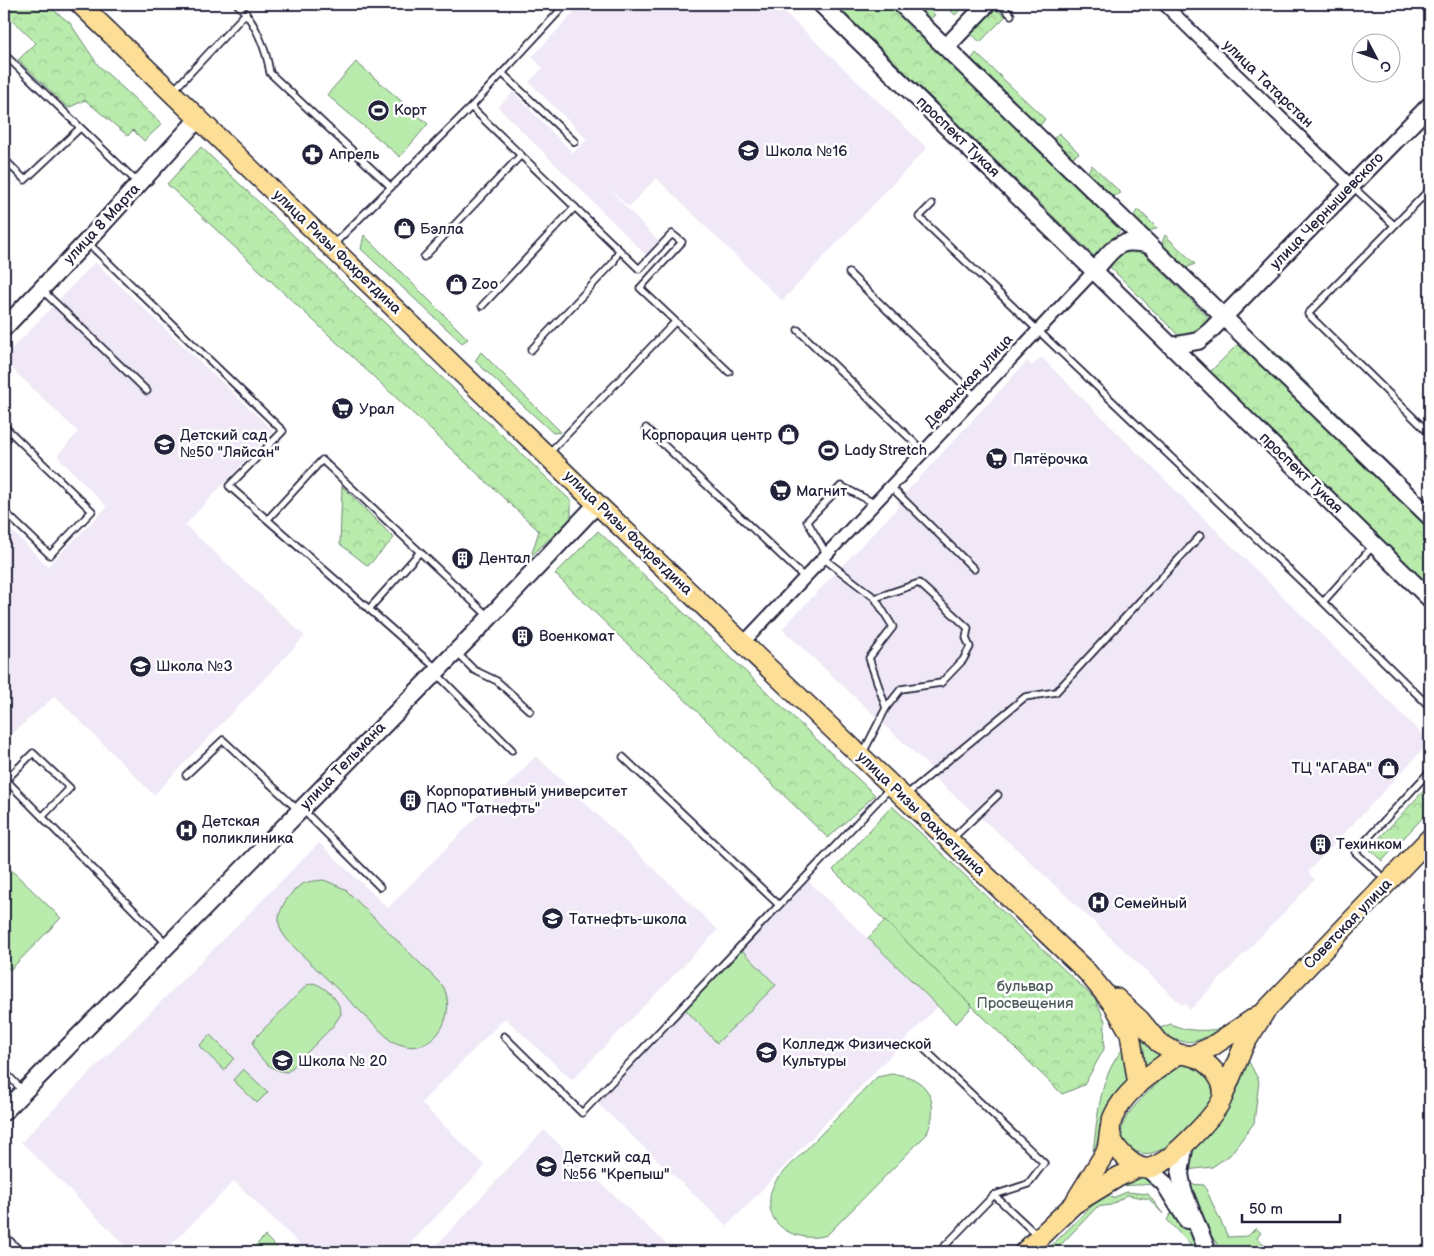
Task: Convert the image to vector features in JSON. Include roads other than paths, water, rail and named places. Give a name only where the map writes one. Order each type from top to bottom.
[{"type":"main road","name":"улица Ризы Фахретдина","points":[[80,4],[597,504],[1087,972],[1114,1005],[1130,1033],[1138,1085]]},
{"type":"main road","name":"проспект Тукая","points":[[821,4],[1430,599]]},
{"type":"main road","points":[[902,4],[1430,518]]},
{"type":"main road","points":[[946,47],[987,4]]},
{"type":"main road","name":"улица Чернышевского","points":[[1224,317],[1430,105]]},
{"type":"main road","name":"улица 8 Марта","points":[[4,328],[87,241],[198,119]]},
{"type":"main road","points":[[1094,271],[1119,243],[1132,240],[1149,244]]},
{"type":"main road","points":[[1171,346],[1198,341],[1224,317]]},
{"type":"main road","name":"улица Тельмана","points":[[4,1112],[456,652],[597,504]]},
{"type":"main road","name":"Советская улица","points":[[1266,1010],[1430,838]]},
{"type":"main road","points":[[1087,972],[1140,1020],[1158,1042],[1209,1065],[1221,1080],[1223,1096]]},
{"type":"main road","points":[[1074,1204],[1107,1150],[1110,1126],[1121,1104],[1138,1085],[1186,1054],[1211,1047],[1266,1010]]},
{"type":"main road","points":[[1025,1252],[1074,1204],[1118,1177],[1144,1168],[1176,1153],[1214,1112],[1223,1096],[1238,1057],[1266,1010]]},
{"type":"main road","points":[[1110,1126],[1112,1140],[1132,1163],[1144,1168],[1164,1182],[1208,1251]]},
{"type":"main road","points":[[1185,1143],[1180,1174],[1183,1190],[1208,1251]]},
{"type":"street","name":"улица Татарстан","points":[[1164,4],[1351,186]]},
{"type":"street","name":"Девонская улица","points":[[743,643],[1094,271]]},
{"type":"lane","points":[[237,4],[246,13],[267,54],[270,73],[390,186]]},
{"type":"lane","points":[[332,247],[390,186],[471,107],[566,4]]},
{"type":"lane","points":[[1000,4],[1011,15]]},
{"type":"lane","points":[[171,93],[246,13]]},
{"type":"lane","points":[[4,54],[139,184]]},
{"type":"lane","points":[[502,73],[575,142]]},
{"type":"lane","points":[[471,107],[639,268],[672,234],[682,242],[640,288],[729,372]]},
{"type":"lane","points":[[4,159],[25,180],[80,128]]},
{"type":"lane","points":[[424,257],[521,155]]},
{"type":"lane","points":[[1351,186],[1394,225]]},
{"type":"lane","points":[[1430,188],[1308,314],[1430,434]]},
{"type":"lane","points":[[932,204],[919,217],[1323,602],[1430,707]]},
{"type":"lane","points":[[482,306],[575,207]]},
{"type":"lane","points":[[87,241],[283,430],[229,486],[369,609],[436,672],[512,750]]},
{"type":"lane","points":[[531,350],[613,263],[619,250]]},
{"type":"lane","points":[[848,273],[975,396]]},
{"type":"lane","points":[[41,289],[147,391]]},
{"type":"lane","points":[[548,455],[676,322]]},
{"type":"lane","points":[[798,330],[923,451]]},
{"type":"lane","points":[[4,426],[92,511],[50,555],[4,511]]},
{"type":"lane","points":[[646,428],[804,577]]},
{"type":"lane","points":[[268,519],[322,460],[489,618]]},
{"type":"lane","points":[[874,503],[841,486],[807,521],[824,556],[875,598],[893,627],[870,658],[886,708]]},
{"type":"lane","points":[[890,486],[974,569]]},
{"type":"lane","points":[[504,1036],[582,1113],[779,905],[898,792],[1024,697],[1056,692],[1200,536]]},
{"type":"lane","points":[[1323,602],[1374,544]]},
{"type":"lane","points":[[369,609],[420,552]]},
{"type":"lane","points":[[861,757],[886,708],[901,689],[941,683],[963,660],[970,647],[966,638],[968,628],[919,583],[875,598]]},
{"type":"lane","points":[[456,652],[474,670],[497,681],[530,711]]},
{"type":"lane","points":[[186,775],[223,740],[380,886]]},
{"type":"lane","points":[[43,816],[70,788],[33,753],[6,780],[168,945]]},
{"type":"lane","points":[[623,757],[779,905]]},
{"type":"lane","points":[[1388,882],[1355,852],[1430,771]]},
{"type":"lane","points":[[949,841],[998,795]]},
{"type":"lane","points":[[920,1045],[1044,1163],[1028,1184],[994,1195],[939,1252]]},
{"type":"lane","points":[[4,1071],[24,1092]]},
{"type":"lane","points":[[994,1195],[1039,1237]]},
{"type":"lane","points":[[4,1240],[6,1237],[21,1252]]},
{"type":"place","name":"Корт","points":[[378,110]]},
{"type":"place","name":"Школа №16","points":[[749,151]]},
{"type":"place","name":"Апрель","points":[[313,154]]},
{"type":"place","name":"Бэлла","points":[[404,229]]},
{"type":"place","name":"Zoo","points":[[456,284]]},
{"type":"place","name":"Урал","points":[[343,409]]},
{"type":"place","name":"Корпорация центр","points":[[788,435]]},
{"type":"place","name":"Детский сад №50 \"Ляйсан\"","points":[[164,444]]},
{"type":"place","name":"Lady Stretch","points":[[828,450]]},
{"type":"place","name":"Пятёрочка","points":[[997,459]]},
{"type":"place","name":"Магнит","points":[[780,491]]},
{"type":"place","name":"Дентал","points":[[463,558]]},
{"type":"place","name":"Военкомат","points":[[523,636]]},
{"type":"place","name":"Школа №3","points":[[140,666]]},
{"type":"place","name":"ТЦ \"АГАВА\"","points":[[1388,768]]},
{"type":"place","name":"Корпоративный университет ПАО \"Татнефть\"","points":[[410,800]]},
{"type":"place","name":"Детская поликлиника","points":[[186,830]]},
{"type":"place","name":"Техинком","points":[[1320,844]]},
{"type":"place","name":"Семейный","points":[[1098,903]]},
{"type":"place","name":"Татнефть-школа","points":[[553,919]]},
{"type":"place","name":"Колледж Физической Культуры","points":[[766,1053]]},
{"type":"place","name":"Школа № 20","points":[[282,1061]]},
{"type":"place","name":"Детский сад №56 \"Крепыш\"","points":[[547,1166]]},
{"type":"park label","name":"бульвар Просвещения","points":[[1025,994]]}]
